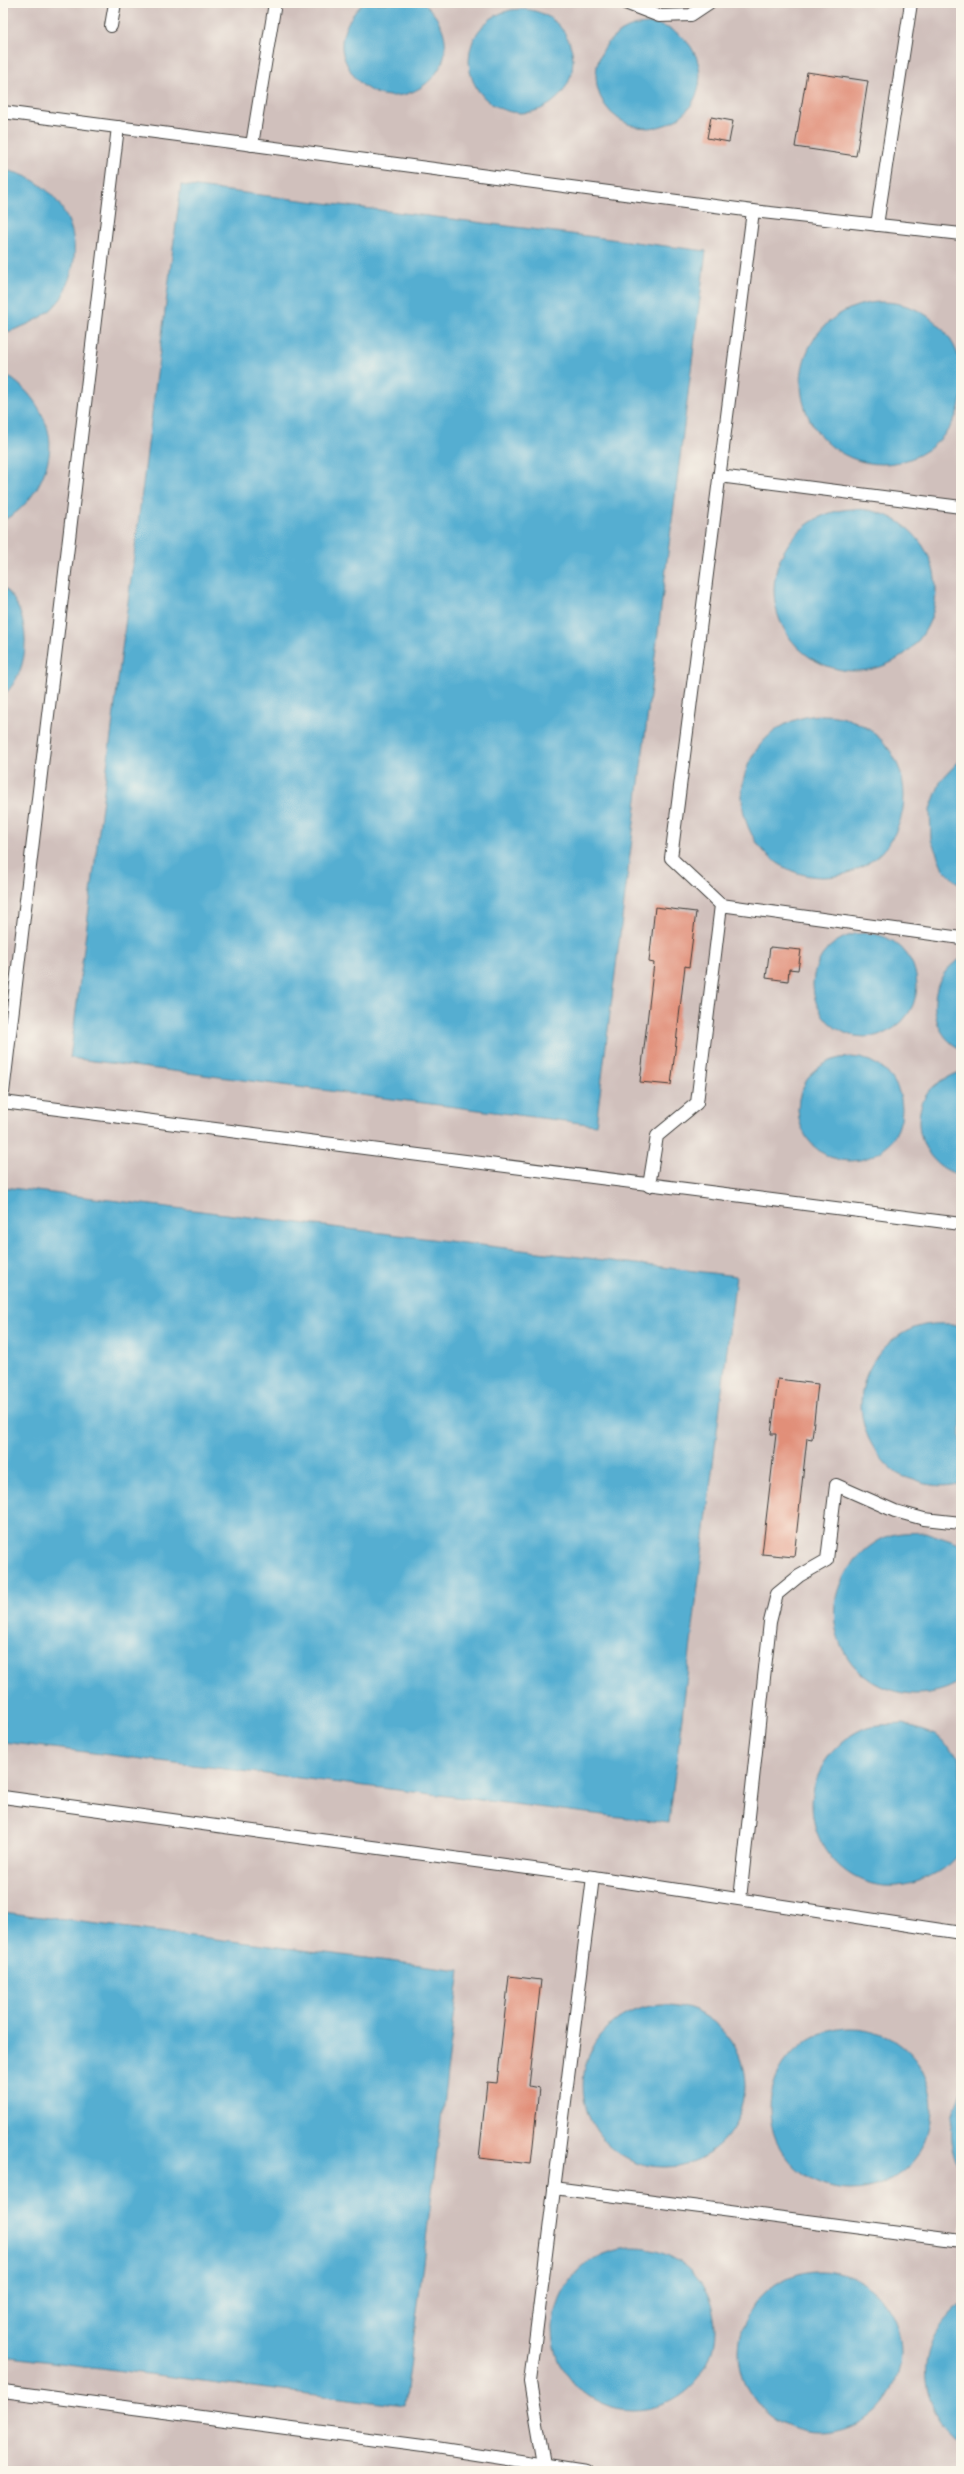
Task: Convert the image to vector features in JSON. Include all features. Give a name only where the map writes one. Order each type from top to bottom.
[{"type":"lane","points":[[111,26],[115,3]]},
{"type":"lane","points":[[252,145],[275,3]]},
{"type":"lane","points":[[625,3],[659,16],[691,15],[709,3]]},
{"type":"lane","points":[[877,225],[910,3]]},
{"type":"lane","points":[[3,112],[753,211],[961,234]]},
{"type":"lane","points":[[3,1093],[118,127]]},
{"type":"lane","points":[[753,211],[671,858],[721,906],[961,938]]},
{"type":"lane","points":[[719,476],[961,507]]},
{"type":"lane","points":[[649,1186],[656,1136],[697,1103],[721,906]]},
{"type":"lane","points":[[3,1102],[649,1186],[961,1224]]},
{"type":"lane","points":[[740,1899],[770,1622],[777,1594],[799,1576],[827,1560],[836,1485],[894,1511],[924,1519],[961,1523]]},
{"type":"lane","points":[[3,1797],[593,1877],[961,1932]]},
{"type":"lane","points":[[544,2464],[530,2382],[593,1877]]},
{"type":"lane","points":[[554,2188],[961,2241]]},
{"type":"lane","points":[[3,2391],[423,2446],[586,2471]]},
{"type":"shaded area","points":[[3,3],[961,3],[961,2471],[3,2471]]},
{"type":"water","points":[[363,3],[424,3],[442,27],[445,50],[438,71],[423,86],[403,95],[381,95],[361,84],[345,60],[342,44],[348,22]]},
{"type":"water","points":[[521,9],[541,13],[550,18],[564,32],[569,41],[573,61],[569,81],[564,90],[550,104],[541,109],[521,113],[501,109],[492,104],[478,90],[473,81],[469,61],[473,41],[478,32],[492,18],[501,13]]},
{"type":"water","points":[[648,24],[668,28],[677,33],[691,47],[696,56],[700,76],[696,96],[691,105],[677,119],[668,124],[648,128],[628,124],[619,119],[605,105],[600,96],[596,76],[600,56],[605,47],[619,33],[628,28]]},
{"type":"water","points":[[3,170],[22,175],[39,184],[53,196],[64,212],[71,229],[74,247],[73,266],[65,291],[54,307],[29,324],[8,332],[3,332]]},
{"type":"water","points":[[181,185],[706,251],[596,1125],[70,1058]]},
{"type":"water","points":[[882,302],[898,304],[913,309],[927,316],[939,326],[949,338],[956,352],[961,367],[963,383],[961,399],[956,414],[949,428],[939,440],[927,450],[913,457],[898,462],[882,464],[866,462],[851,457],[837,450],[825,440],[815,428],[808,414],[803,399],[801,383],[803,367],[808,352],[815,338],[825,326],[837,316],[851,309],[866,304]]},
{"type":"water","points":[[3,374],[11,378],[23,388],[35,402],[46,424],[50,442],[46,469],[33,494],[14,514],[3,520]]},
{"type":"water","points":[[855,509],[886,515],[900,523],[912,533],[922,545],[930,559],[936,590],[930,621],[922,635],[912,647],[900,657],[886,665],[855,671],[824,665],[810,657],[798,647],[788,635],[780,621],[774,590],[780,559],[788,545],[798,533],[810,523],[824,515]]},
{"type":"water","points":[[3,586],[13,597],[19,611],[24,626],[25,641],[24,656],[20,671],[13,685],[3,696]]},
{"type":"water","points":[[823,715],[854,721],[868,729],[880,739],[890,751],[898,765],[904,796],[898,827],[890,841],[880,853],[868,863],[854,871],[823,877],[792,871],[778,863],[766,853],[756,841],[748,827],[742,796],[748,765],[756,751],[766,739],[778,729],[792,721]]},
{"type":"water","points":[[961,759],[961,887],[943,869],[931,840],[930,809],[941,780]]},
{"type":"water","points":[[865,933],[885,937],[894,942],[908,956],[913,965],[917,985],[913,1005],[908,1014],[894,1028],[885,1033],[865,1037],[845,1033],[836,1028],[822,1014],[817,1005],[813,985],[817,965],[822,956],[836,942],[845,937]]},
{"type":"water","points":[[961,959],[961,1049],[949,1041],[941,1030],[936,1018],[935,1004],[937,990],[942,978],[950,967]]},
{"type":"water","points":[[850,1057],[870,1061],[887,1072],[898,1089],[902,1109],[898,1129],[887,1146],[870,1157],[850,1161],[830,1157],[813,1146],[802,1129],[798,1109],[802,1089],[813,1072],[830,1061]]},
{"type":"water","points":[[957,1073],[961,1073],[961,1175],[949,1171],[938,1164],[930,1155],[924,1145],[920,1133],[919,1121],[921,1109],[928,1092],[939,1082]]},
{"type":"water","points":[[3,1187],[736,1276],[669,1823],[3,1742]]},
{"type":"water","points":[[933,1324],[952,1324],[961,1327],[961,1483],[955,1485],[937,1486],[925,1484],[901,1476],[881,1458],[871,1444],[865,1429],[862,1412],[862,1396],[865,1379],[872,1364],[883,1349],[891,1342],[905,1332],[916,1327]]},
{"type":"water","points":[[925,1532],[957,1543],[961,1547],[961,1680],[940,1691],[915,1694],[890,1690],[869,1679],[853,1664],[841,1645],[835,1624],[835,1601],[843,1579],[857,1558],[865,1550],[879,1540],[890,1535]]},
{"type":"water","points":[[903,1724],[935,1735],[960,1758],[961,1848],[949,1864],[931,1876],[919,1881],[890,1886],[864,1881],[842,1869],[826,1850],[815,1826],[812,1801],[818,1775],[834,1750],[842,1742],[856,1732],[867,1727]]},
{"type":"water","points":[[3,1912],[460,1970],[405,2406],[3,2356]]},
{"type":"water","points":[[664,2005],[695,2011],[709,2019],[721,2029],[731,2041],[739,2055],[745,2086],[739,2117],[731,2131],[721,2143],[709,2153],[695,2161],[664,2167],[633,2161],[619,2153],[607,2143],[597,2131],[589,2117],[583,2086],[589,2055],[597,2041],[607,2029],[619,2019],[633,2011]]},
{"type":"water","points":[[851,2028],[882,2034],[896,2042],[908,2052],[918,2064],[926,2078],[932,2109],[926,2140],[918,2154],[908,2166],[896,2176],[882,2184],[851,2190],[820,2184],[806,2176],[794,2166],[784,2154],[776,2140],[770,2109],[776,2078],[784,2064],[794,2052],[806,2042],[820,2034]]},
{"type":"water","points":[[961,2091],[961,2173],[953,2151],[950,2132],[953,2113]]},
{"type":"water","points":[[634,2248],[665,2254],[679,2262],[691,2272],[701,2284],[709,2298],[715,2329],[709,2360],[701,2374],[691,2386],[679,2396],[665,2404],[634,2410],[603,2404],[589,2396],[577,2386],[567,2374],[559,2360],[553,2329],[559,2298],[567,2284],[577,2272],[589,2262],[603,2254]]},
{"type":"water","points":[[820,2271],[851,2277],[865,2285],[877,2295],[887,2307],[895,2321],[901,2352],[895,2383],[887,2397],[877,2409],[865,2419],[851,2427],[820,2433],[789,2427],[775,2419],[763,2409],[753,2397],[745,2383],[739,2352],[745,2321],[753,2307],[763,2295],[775,2285],[789,2277]]},
{"type":"water","points":[[961,2306],[961,2442],[948,2430],[938,2417],[930,2401],[926,2384],[926,2368],[929,2351],[935,2335],[945,2321]]},
{"type":"building","points":[[807,72],[868,81],[856,156],[795,147]]},
{"type":"building","points":[[711,117],[733,121],[729,142],[707,138]]},
{"type":"building","points":[[655,907],[696,912],[689,967],[685,966],[671,1085],[640,1082],[654,963],[649,962]]},
{"type":"building","points":[[770,947],[801,950],[798,970],[789,969],[788,981],[766,978]]},
{"type":"building","points":[[778,1379],[818,1384],[812,1439],[807,1438],[794,1557],[762,1554],[776,1434],[771,1434]]},
{"type":"building","points":[[509,1976],[541,1980],[529,2086],[539,2088],[531,2164],[479,2158],[487,2082],[497,2083]]}]
